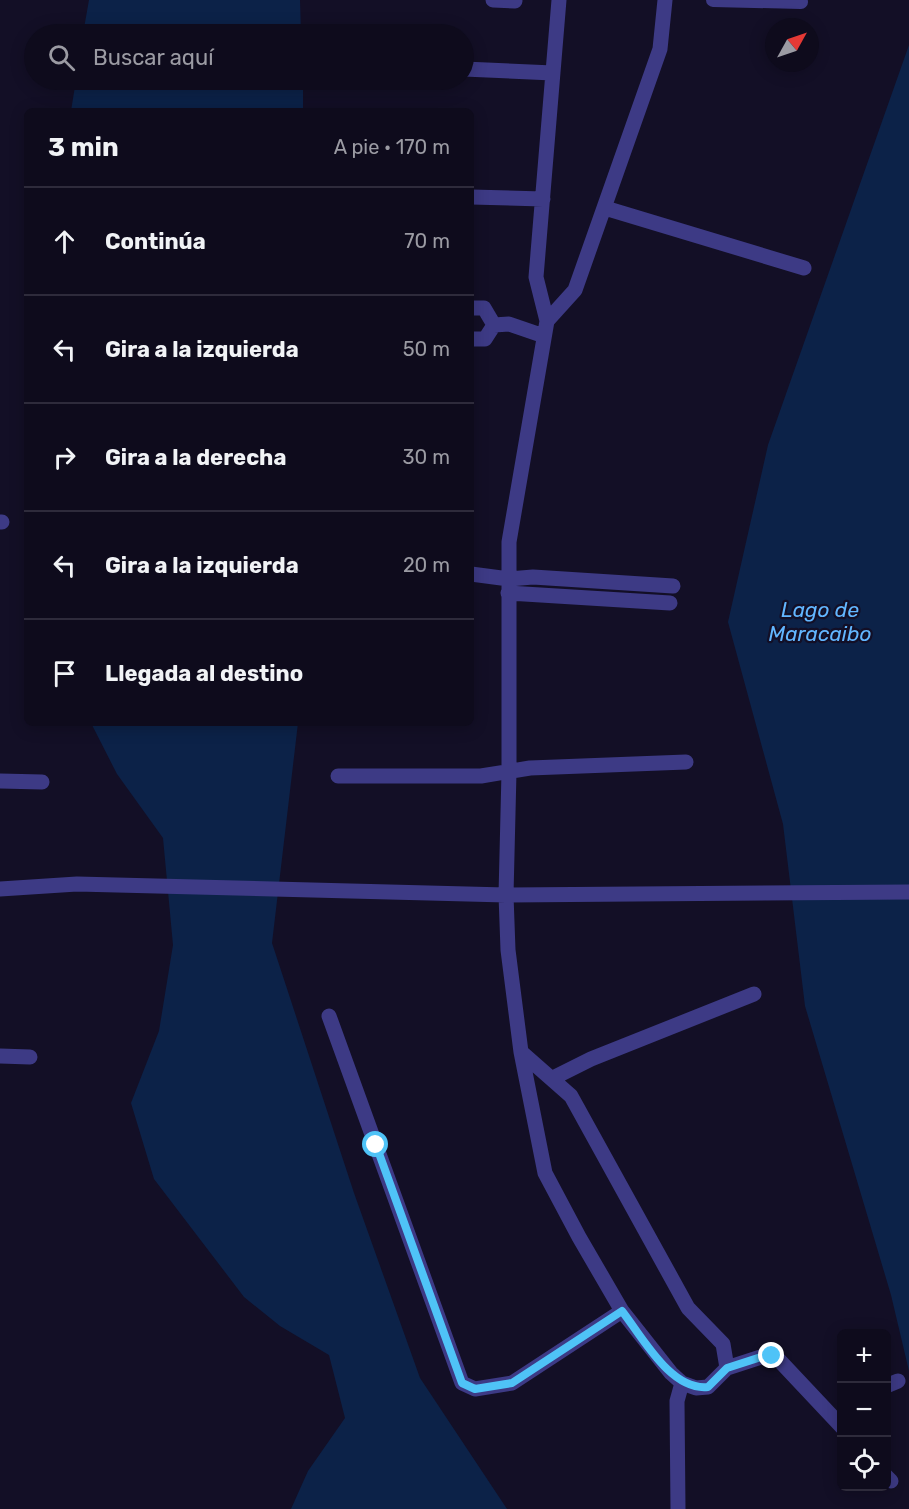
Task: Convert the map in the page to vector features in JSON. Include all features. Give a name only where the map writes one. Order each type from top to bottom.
[{"type":"street","points":[[493,0],[505,1]]},
{"type":"street","points":[[559,0],[536,277],[545,329],[509,542],[509,772],[506,895],[508,950],[521,1052],[545,1173],[622,1311],[671,1373],[682,1383],[696,1388],[708,1387],[727,1368],[764,1356],[779,1359],[837,1422]]},
{"type":"street","points":[[545,329],[575,290],[660,49],[666,0]]},
{"type":"street","points":[[474,70],[553,74]]},
{"type":"street","points":[[474,196],[543,199]]},
{"type":"street","points":[[605,208],[804,268]]},
{"type":"street","points":[[474,308],[484,309],[494,325]]},
{"type":"street","points":[[494,325],[509,324],[545,329]]},
{"type":"street","points":[[474,339],[485,339],[494,325]]},
{"type":"street","points":[[474,575],[508,586],[670,603]]},
{"type":"street","points":[[508,586],[533,577],[673,586]]},
{"type":"street","points":[[338,776],[481,776],[509,772],[686,762]]},
{"type":"street","points":[[0,781],[42,782]]},
{"type":"street","points":[[0,889],[77,884],[506,895],[772,895],[909,892]]},
{"type":"street","points":[[553,1078],[591,1059],[754,994]]},
{"type":"street","points":[[329,1016],[462,1383],[475,1389],[512,1383],[622,1311]]},
{"type":"street","points":[[521,1052],[571,1096],[688,1308],[723,1344],[727,1368]]},
{"type":"street","points":[[0,1056],[30,1057]]},
{"type":"street","points":[[678,1509],[677,1401],[682,1383]]},
{"type":"street","points":[[827,1412],[837,1407]]},
{"type":"lane","points":[[713,0],[801,2]]},
{"type":"water","points":[[89,0],[300,0],[301,24],[85,24]]},
{"type":"water","name":"Lago de Maracaibo","points":[[909,45],[909,1371],[891,1295],[805,1006],[783,824],[728,622],[768,445]]},
{"type":"water","points":[[74,90],[303,90],[303,108],[71,108]]},
{"type":"water","points":[[93,726],[298,726],[272,943],[354,1193],[420,1378],[507,1509],[291,1509],[308,1471],[345,1418],[329,1355],[280,1326],[244,1297],[154,1179],[131,1103],[159,1031],[173,945],[163,838],[117,774]]},
{"type":"route","points":[[376,1145],[462,1383],[475,1389],[488,1389],[512,1383],[608,1323],[622,1311],[671,1373],[682,1383],[696,1388],[708,1387],[720,1378],[727,1368],[764,1356],[772,1356]]}]
